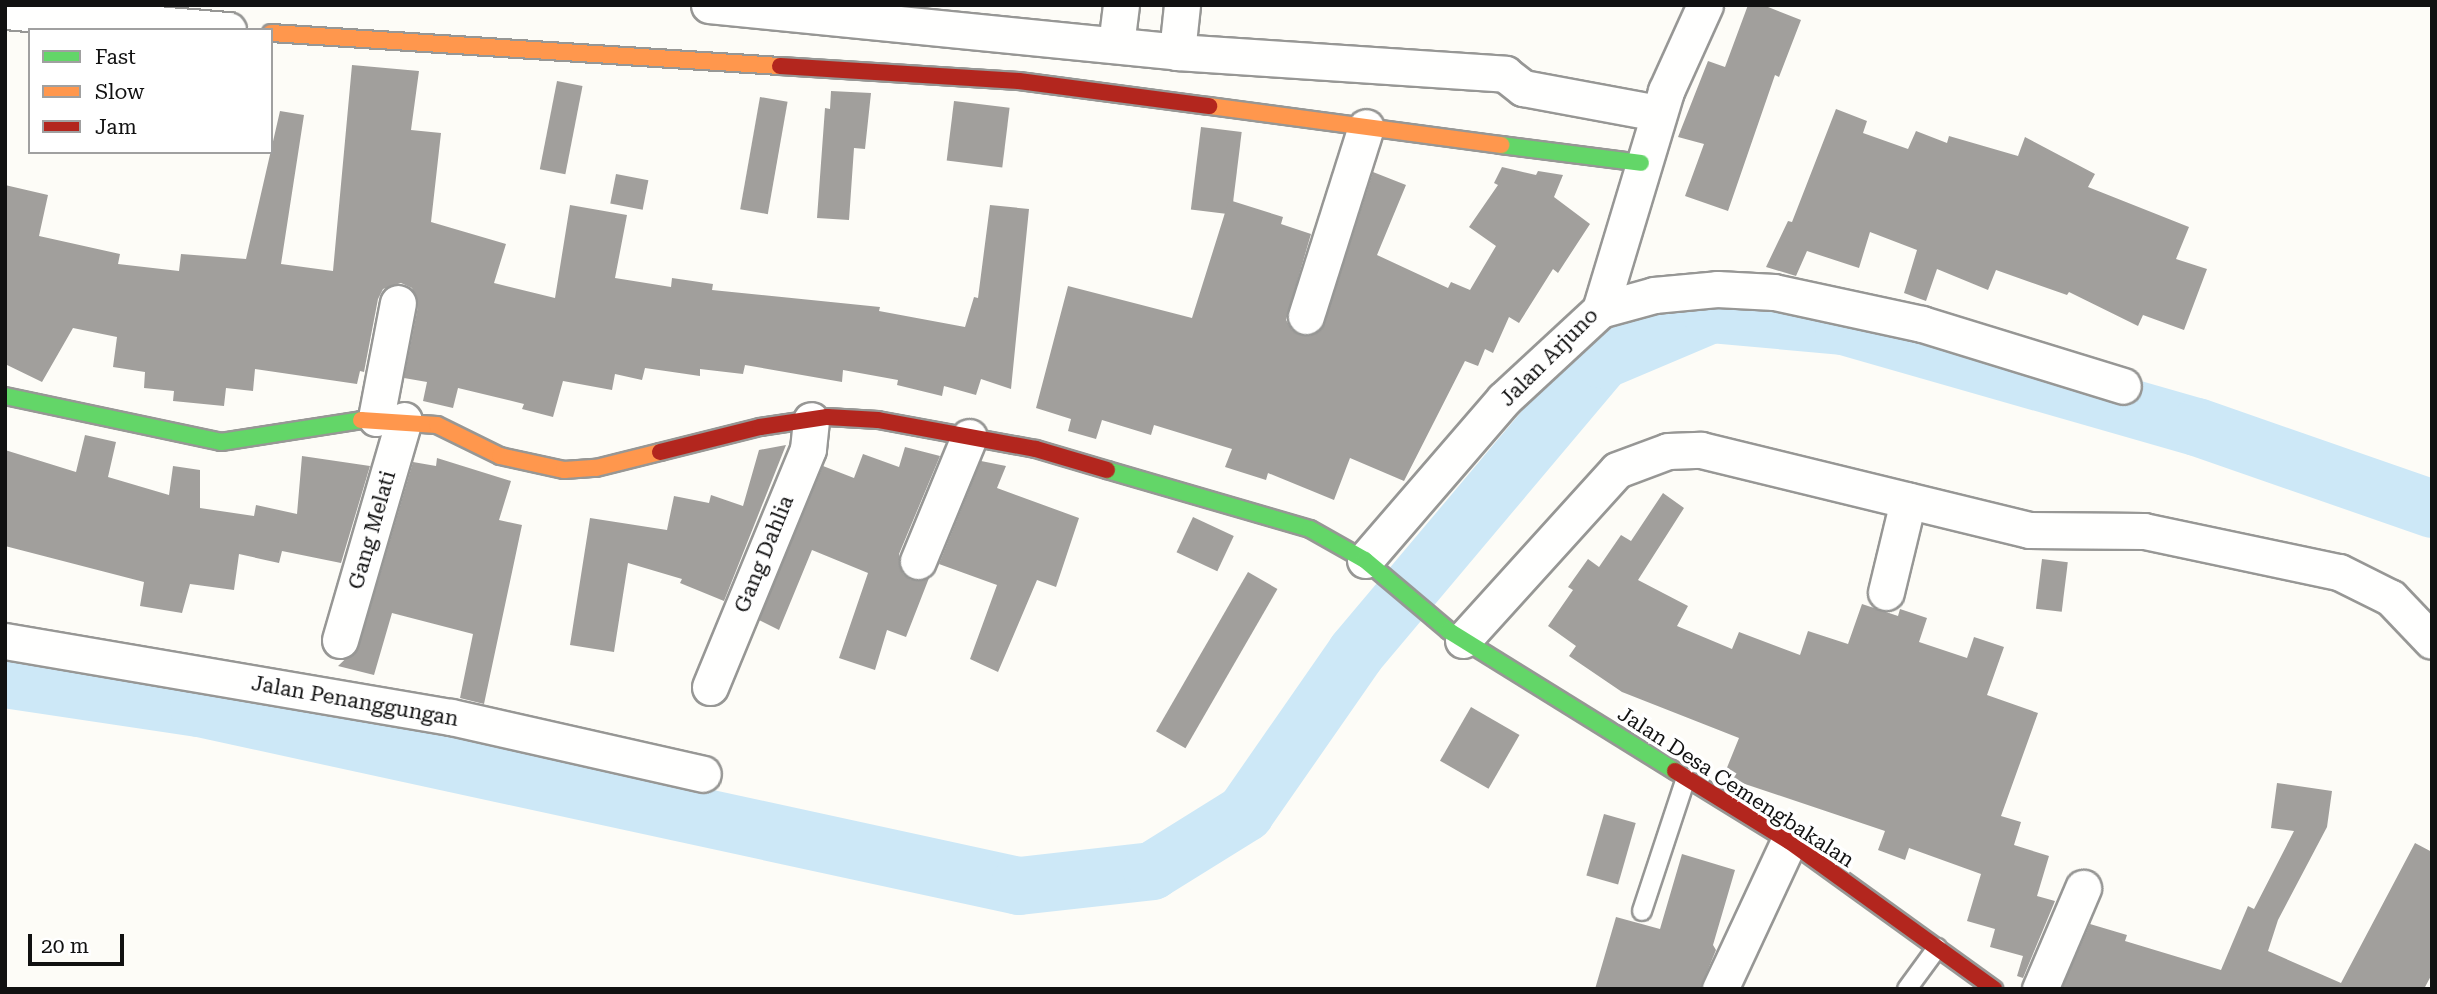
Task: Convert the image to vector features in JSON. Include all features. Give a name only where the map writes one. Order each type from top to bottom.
[{"type":"street","points":[[709,5],[1177,52],[1505,74],[1523,88],[1662,102]]},
{"type":"street","points":[[1116,46],[1121,5]]},
{"type":"street","points":[[1177,52],[1182,5]]},
{"type":"street","name":"Jalan Arjuno","points":[[1371,565],[1504,399],[1600,310],[1641,163],[1662,102],[1705,5]]},
{"type":"street","points":[[5,11],[205,28]]},
{"type":"street","points":[[273,33],[1019,81],[1641,163]]},
{"type":"street","points":[[1306,316],[1366,127]]},
{"type":"street","points":[[1600,310],[1654,295],[1717,289],[1774,292],[1922,324],[2123,386]]},
{"type":"street","name":"Gang Melati","points":[[340,640],[390,419],[398,303]]},
{"type":"street","name":"Jalan Desa Cemengbakalan","points":[[5,396],[221,442],[390,419],[437,425],[500,456],[565,470],[596,468],[726,435],[811,420],[878,420],[1036,449],[1310,529],[1371,565],[1456,635],[1789,841],[1994,989]]},
{"type":"street","name":"Gang Dahlia","points":[[710,687],[808,449],[811,420]]},
{"type":"street","points":[[918,561],[969,438]]},
{"type":"street","points":[[1456,635],[1617,470],[1639,459],[1668,451],[1701,450],[2041,531],[2144,531],[2339,572],[2391,598],[2432,640]]},
{"type":"street","points":[[1886,592],[1908,501]]},
{"type":"street","name":"Jalan Penanggungan","points":[[5,641],[451,717],[703,774]]},
{"type":"street","points":[[1720,989],[1789,841]]},
{"type":"street","points":[[2040,989],[2083,888]]},
{"type":"lane","points":[[1642,911],[1686,778]]},
{"type":"lane","points":[[1907,989],[1937,948]]},
{"type":"building","points":[[1748,5],[1763,5],[1801,20],[1779,77],[1775,75],[1728,211],[1685,196],[1704,144],[1678,137],[1708,61],[1725,67]]},
{"type":"building","points":[[352,65],[419,71],[411,130],[441,133],[431,222],[506,244],[494,283],[555,298],[570,205],[627,215],[615,278],[671,287],[672,278],[713,284],[712,290],[880,307],[879,311],[965,327],[974,297],[978,298],[990,205],[1029,209],[1011,389],[981,379],[976,395],[944,386],[942,396],[897,385],[898,380],[843,370],[842,382],[745,365],[743,374],[700,369],[700,376],[645,368],[642,380],[615,374],[612,390],[563,381],[553,417],[522,409],[524,404],[458,388],[453,408],[423,401],[427,382],[404,378],[418,306],[412,288],[401,283],[383,289],[378,299],[364,372],[360,371],[357,384],[255,369],[253,391],[226,388],[224,406],[173,401],[174,391],[144,388],[145,372],[113,367],[117,337],[73,328],[42,382],[5,364],[5,185],[48,195],[39,236],[120,254],[118,264],[179,271],[181,254],[246,259],[270,154],[273,154],[280,111],[304,115],[281,264],[333,271]]},
{"type":"building","points":[[557,81],[583,86],[565,174],[540,169]]},
{"type":"building","points":[[831,91],[871,93],[865,149],[854,148],[849,220],[817,218],[825,108],[830,109]]},
{"type":"building","points":[[760,97],[788,102],[768,214],[740,209]]},
{"type":"building","points":[[954,101],[1010,108],[1002,167],[947,161]]},
{"type":"building","points":[[1836,109],[1867,121],[1863,133],[1908,149],[1916,131],[1947,143],[1949,136],[2018,156],[2025,137],[2095,174],[2088,187],[2189,227],[2176,259],[2207,269],[2184,330],[2143,315],[2138,326],[2069,292],[2067,295],[1996,270],[1988,290],[1937,269],[1926,301],[1904,293],[1917,250],[1870,232],[1859,268],[1807,251],[1796,276],[1766,267],[1788,221],[1792,222]]},
{"type":"building","points":[[1201,127],[1242,132],[1232,214],[1191,209]]},
{"type":"building","points":[[1502,167],[1536,175],[1538,171],[1563,175],[1554,197],[1590,224],[1558,273],[1553,269],[1519,323],[1509,317],[1493,353],[1485,349],[1478,366],[1465,361],[1404,481],[1350,458],[1334,500],[1268,473],[1266,480],[1225,467],[1232,449],[1154,425],[1151,435],[1102,420],[1096,439],[1068,431],[1071,419],[1036,408],[1068,286],[1192,318],[1229,200],[1283,217],[1281,224],[1311,234],[1286,320],[1292,330],[1310,336],[1325,322],[1373,172],[1406,185],[1377,255],[1448,288],[1451,282],[1470,290],[1496,246],[1469,227],[1498,185],[1494,183]]},
{"type":"building","points":[[616,174],[648,180],[643,210],[610,203]]},
{"type":"building","points":[[85,435],[116,442],[108,477],[169,495],[173,466],[200,470],[200,508],[254,516],[256,505],[297,514],[302,456],[370,466],[341,563],[282,551],[279,563],[239,554],[234,590],[190,584],[182,613],[140,606],[144,582],[5,546],[5,450],[76,472]]},
{"type":"building","points":[[786,445],[724,601],[680,583],[682,579],[628,563],[614,652],[570,645],[590,518],[667,530],[674,496],[709,503],[711,495],[743,506],[759,450]]},
{"type":"building","points":[[905,447],[940,456],[899,554],[903,574],[911,580],[929,578],[906,637],[887,630],[875,670],[839,658],[868,573],[812,550],[779,630],[759,620],[823,466],[854,478],[863,454],[899,467]]},
{"type":"building","points":[[437,458],[511,481],[499,520],[522,525],[484,704],[460,698],[473,634],[392,613],[374,675],[338,666],[359,646],[413,462],[436,466]]},
{"type":"building","points":[[981,461],[1006,466],[997,488],[1079,518],[1056,587],[1037,580],[998,672],[970,659],[997,585],[939,564]]},
{"type":"building","points":[[1663,493],[1684,508],[1638,580],[1688,606],[1677,626],[1732,649],[1739,632],[1800,655],[1808,631],[1848,644],[1862,604],[1898,616],[1900,609],[1927,618],[1919,642],[1967,658],[1974,637],[2004,647],[1987,695],[2038,713],[2001,816],[2021,822],[2014,845],[2049,856],[2037,896],[2055,901],[2023,978],[2017,976],[2023,956],[1990,947],[1995,929],[1967,921],[1981,874],[1909,848],[1905,860],[1878,850],[1885,831],[1730,779],[1724,775],[1739,738],[1622,692],[1569,656],[1576,646],[1548,626],[1573,590],[1568,587],[1588,559],[1599,567],[1621,535],[1631,541]]},
{"type":"building","points":[[1193,517],[1234,536],[1217,571],[1177,552]]},
{"type":"building","points":[[2042,559],[2068,562],[2062,612],[2036,609]]},
{"type":"building","points":[[1248,572],[1277,589],[1185,748],[1156,731]]},
{"type":"building","points":[[1471,707],[1519,735],[1488,789],[1440,761]]},
{"type":"building","points":[[2277,783],[2332,791],[2327,827],[2278,920],[2268,951],[2341,983],[2415,843],[2432,852],[2432,974],[2424,989],[2062,988],[2090,924],[2127,935],[2125,941],[2221,970],[2248,906],[2254,909],[2294,831],[2271,828]]},
{"type":"building","points":[[1604,814],[1636,823],[1618,885],[1586,876]]},
{"type":"building","points":[[1682,854],[1735,870],[1713,945],[1716,950],[1700,989],[1595,989],[1616,917],[1660,929]]},
{"type":"waterway","points":[[5,679],[199,708],[1019,886],[1152,871],[1245,813],[1356,653],[1603,360],[1712,314],[1844,326],[2197,427],[2432,509]]},
{"type":"traffic: fast","points":[[1501,145],[1641,163]]},
{"type":"traffic: fast","points":[[5,396],[221,442],[361,420]]},
{"type":"traffic: fast","points":[[1107,470],[1310,529],[1365,560],[1449,631],[1675,771]]},
{"type":"traffic: slow","points":[[273,33],[780,66]]},
{"type":"traffic: slow","points":[[1209,106],[1501,145]]},
{"type":"traffic: slow","points":[[361,420],[437,425],[500,456],[564,470],[596,468],[660,452]]},
{"type":"traffic: jam","points":[[780,66],[1019,81],[1209,106]]},
{"type":"traffic: jam","points":[[660,452],[760,427],[827,417],[878,420],[1036,449],[1107,470]]},
{"type":"traffic: jam","points":[[1675,771],[1789,841],[1994,989]]}]
